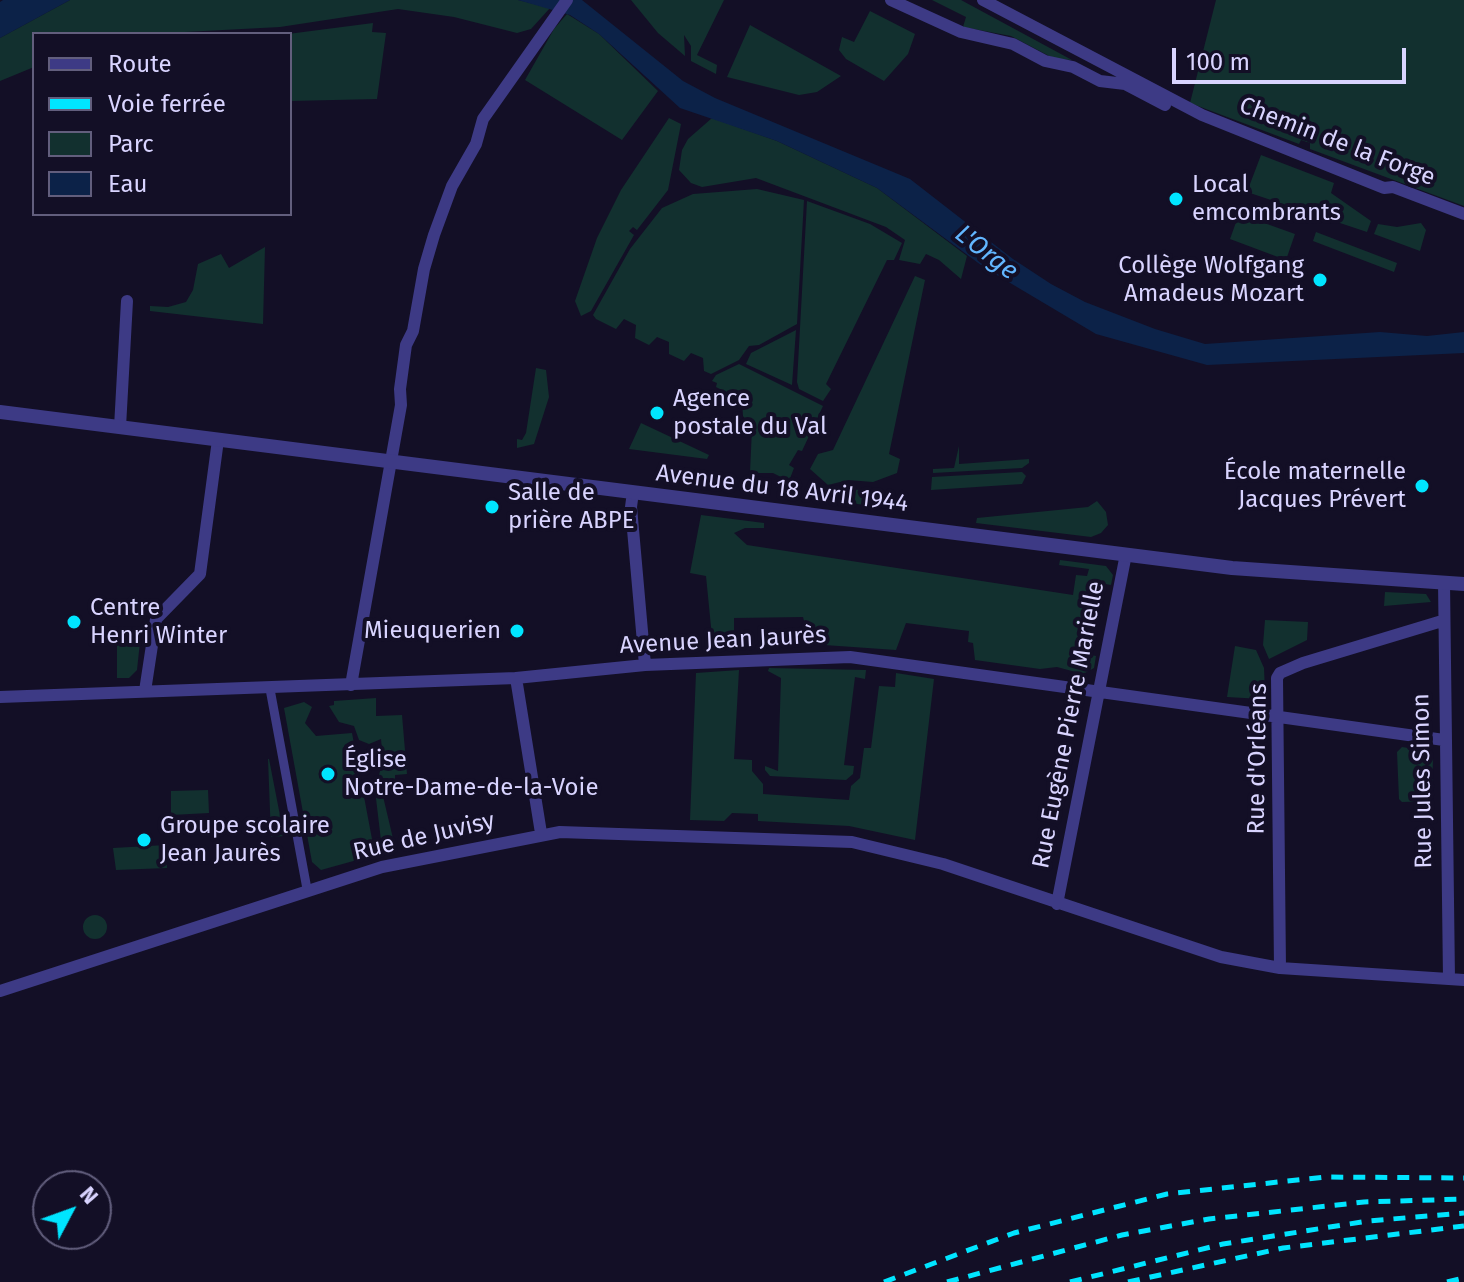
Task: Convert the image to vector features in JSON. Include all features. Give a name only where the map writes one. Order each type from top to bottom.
[{"type":"street","points":[[351,685],[401,405],[406,345],[413,331],[424,269],[444,206],[476,144],[483,119],[567,0]]},
{"type":"street","points":[[891,0],[961,32],[1013,44],[1045,61],[1073,67],[1100,81],[1125,84],[1165,105],[1173,101]]},
{"type":"street","name":"Chemin de la Forge","points":[[983,0],[1173,101],[1384,188],[1393,187],[1464,214]]},
{"type":"street","points":[[120,427],[127,301]]},
{"type":"street","name":"Avenue du 18 Avril 1944","points":[[0,412],[1232,568],[1464,584]]},
{"type":"street","points":[[145,691],[156,619],[200,574],[218,440]]},
{"type":"street","points":[[633,492],[645,665]]},
{"type":"street","name":"Rue Eugène Pierre Marielle","points":[[1057,904],[1126,554]]},
{"type":"street","name":"Rue Jules Simon","points":[[1444,582],[1442,621],[1449,979]]},
{"type":"street","name":"Rue d'Orléans","points":[[1280,968],[1280,673],[1351,646],[1442,621]]},
{"type":"street","name":"Avenue Jean Jaurès","points":[[0,697],[516,678],[645,665],[850,657],[1099,689],[1444,740]]},
{"type":"street","points":[[516,678],[541,833]]},
{"type":"street","points":[[270,689],[307,889]]},
{"type":"street","name":"Rue de Juvisy","points":[[0,991],[382,867],[541,833],[852,842],[930,860],[1221,957],[1280,968],[1464,980]]},
{"type":"green space","points":[[70,0],[518,0],[550,8],[531,29],[517,33],[454,17],[398,9],[280,27],[185,32],[32,32],[32,68],[0,81],[0,38]]},
{"type":"green space","points":[[631,0],[724,0],[697,55],[717,65],[716,74],[691,61],[691,46],[684,35],[685,56],[658,33]]},
{"type":"green space","points":[[932,0],[961,0],[1072,60],[1055,59],[1011,36],[963,27],[966,17]]},
{"type":"green space","points":[[1216,0],[1464,0],[1464,206],[1310,149],[1310,143],[1301,140],[1299,144],[1190,103]]},
{"type":"green space","points":[[870,11],[915,34],[908,54],[884,81],[846,59],[839,50],[842,37],[854,42]]},
{"type":"green space","points":[[567,14],[599,34],[658,91],[622,140],[525,80],[554,29]]},
{"type":"green space","points":[[373,23],[372,32],[386,33],[377,99],[292,101],[292,33]]},
{"type":"green space","points":[[750,25],[841,76],[817,92],[799,95],[727,77]]},
{"type":"green space","points":[[669,118],[681,124],[668,190],[637,230],[633,227],[629,231],[634,235],[591,311],[581,316],[575,301],[597,238],[621,190]]},
{"type":"green space","points":[[712,118],[777,141],[877,188],[967,256],[961,279],[939,260],[926,254],[920,264],[899,260],[905,240],[886,227],[756,178],[702,187],[691,183],[679,170],[682,150],[688,139]]},
{"type":"green space","points":[[1261,155],[1334,183],[1331,193],[1371,221],[1367,232],[1247,192]]},
{"type":"green space","points":[[757,189],[804,200],[797,324],[759,345],[749,346],[739,360],[711,374],[704,371],[703,358],[691,353],[684,361],[669,354],[669,342],[657,337],[649,345],[635,338],[636,325],[624,319],[616,329],[596,319],[593,315],[630,249],[662,208],[693,194]]},
{"type":"green space","points":[[807,201],[870,224],[902,243],[894,260],[887,260],[826,384],[831,389],[823,401],[799,389],[797,382]]},
{"type":"green space","points":[[1239,214],[1295,234],[1286,260],[1230,239]]},
{"type":"green space","points":[[1421,223],[1426,230],[1420,251],[1374,234],[1378,224],[1397,227]]},
{"type":"green space","points":[[1316,232],[1397,263],[1394,272],[1313,241]]},
{"type":"green space","points":[[265,247],[263,324],[150,311],[150,306],[168,307],[186,302],[193,290],[198,264],[221,254],[229,268]]},
{"type":"green space","points":[[915,276],[925,280],[889,454],[900,459],[897,473],[873,482],[848,480],[828,485],[810,469],[818,454],[833,450]]},
{"type":"green space","points":[[796,330],[792,385],[746,364],[751,353]]},
{"type":"green space","points":[[739,364],[823,406],[802,451],[798,450],[789,465],[794,468],[789,481],[773,473],[750,473],[752,428],[743,416],[742,400],[716,387],[717,383],[712,381],[716,375]]},
{"type":"green space","points":[[536,368],[546,370],[549,397],[534,444],[517,448],[517,439],[522,440],[526,433]]},
{"type":"green space","points":[[641,423],[709,455],[707,459],[629,449]]},
{"type":"green space","points":[[959,446],[959,464],[1029,459],[1029,463],[1022,468],[933,473],[933,469],[954,468]]},
{"type":"green space","points":[[1022,472],[1026,476],[1022,484],[931,490],[932,477]]},
{"type":"green space","points":[[848,489],[894,493],[893,502],[880,507],[812,498],[811,495]]},
{"type":"green space","points":[[1097,501],[1106,512],[1108,525],[1101,533],[1091,537],[976,523],[977,518],[1088,507]]},
{"type":"green space","points":[[701,515],[764,523],[764,528],[745,528],[734,533],[747,545],[1073,595],[1076,575],[1087,576],[1089,569],[1059,565],[1060,560],[1106,566],[1113,575],[1111,585],[1089,581],[1076,652],[1096,656],[1094,668],[1083,674],[1057,667],[1040,669],[975,660],[973,643],[968,642],[969,631],[906,623],[896,650],[810,644],[803,617],[734,618],[734,630],[720,646],[713,647],[706,576],[690,573]]},
{"type":"green space","points":[[1385,592],[1426,594],[1431,602],[1384,606]]},
{"type":"green space","points":[[1265,620],[1308,622],[1307,640],[1269,659],[1263,645]]},
{"type":"green space","points":[[140,642],[137,670],[129,678],[117,678],[117,644]]},
{"type":"green space","points":[[1235,646],[1256,650],[1264,668],[1265,692],[1261,699],[1227,697]]},
{"type":"green space","points":[[769,668],[866,670],[865,679],[855,677],[844,765],[854,766],[853,774],[846,780],[770,776],[765,770],[765,766],[778,771],[781,678],[768,671]]},
{"type":"green space","points":[[739,670],[734,759],[752,760],[752,771],[763,784],[763,794],[849,800],[851,786],[860,778],[864,748],[871,748],[879,686],[895,687],[896,673],[934,679],[915,840],[849,826],[758,821],[758,814],[732,813],[724,821],[690,820],[696,673]]},
{"type":"green space","points":[[376,698],[376,716],[402,715],[407,774],[395,775],[395,785],[382,792],[395,847],[382,849],[375,790],[383,760],[381,739],[369,744],[359,740],[354,726],[339,722],[329,706],[334,705],[334,701]]},
{"type":"green space","points":[[304,702],[312,707],[305,723],[316,736],[352,733],[375,855],[321,870],[312,862],[284,708]]},
{"type":"green space","points":[[1402,747],[1428,751],[1433,755],[1432,801],[1402,802],[1399,799],[1397,752]]},
{"type":"green space","points":[[269,759],[284,836],[271,837]]},
{"type":"green space","points":[[208,790],[209,813],[171,815],[171,791]]},
{"type":"green space","points":[[166,845],[167,868],[116,870],[113,848]]},
{"type":"green space","points":[[95,915],[106,922],[107,927],[100,938],[95,939],[84,932],[83,927],[90,916]]},
{"type":"water","points":[[70,0],[0,38],[0,2]]},
{"type":"water","name":"L'Orge","points":[[518,0],[582,0],[683,81],[715,98],[910,179],[1013,259],[1051,284],[1085,302],[1155,329],[1205,344],[1380,332],[1427,336],[1464,332],[1464,353],[1207,365],[1096,334],[985,268],[877,188],[777,141],[680,108],[599,34],[570,15]]},
{"type":"railway","points":[[884,1282],[1014,1233],[1167,1194],[1325,1177],[1464,1178]]},
{"type":"railway","points":[[947,1282],[1122,1235],[1209,1219],[1364,1202],[1464,1199]]},
{"type":"railway","points":[[1070,1282],[1223,1244],[1368,1221],[1464,1213]]},
{"type":"railway","points":[[1128,1282],[1283,1248],[1464,1226]]},
{"type":"railway","points":[[1447,1282],[1464,1278]]},
{"type":"place","name":"Local emcombrants","points":[[1176,199]]},
{"type":"place","name":"Collège Wolfgang Amadeus Mozart","points":[[1320,280]]},
{"type":"place","name":"Agence postale du Val","points":[[657,413]]},
{"type":"place","name":"École maternelle Jacques Prévert","points":[[1422,486]]},
{"type":"place","name":"Salle de prière ABPE","points":[[492,507]]},
{"type":"place","name":"Centre Henri Winter","points":[[74,622]]},
{"type":"place","name":"Mieuquerien","points":[[517,631]]},
{"type":"place","name":"Église Notre-Dame-de-la-Voie","points":[[328,774]]},
{"type":"place","name":"Groupe scolaire Jean Jaurès","points":[[144,840]]}]
